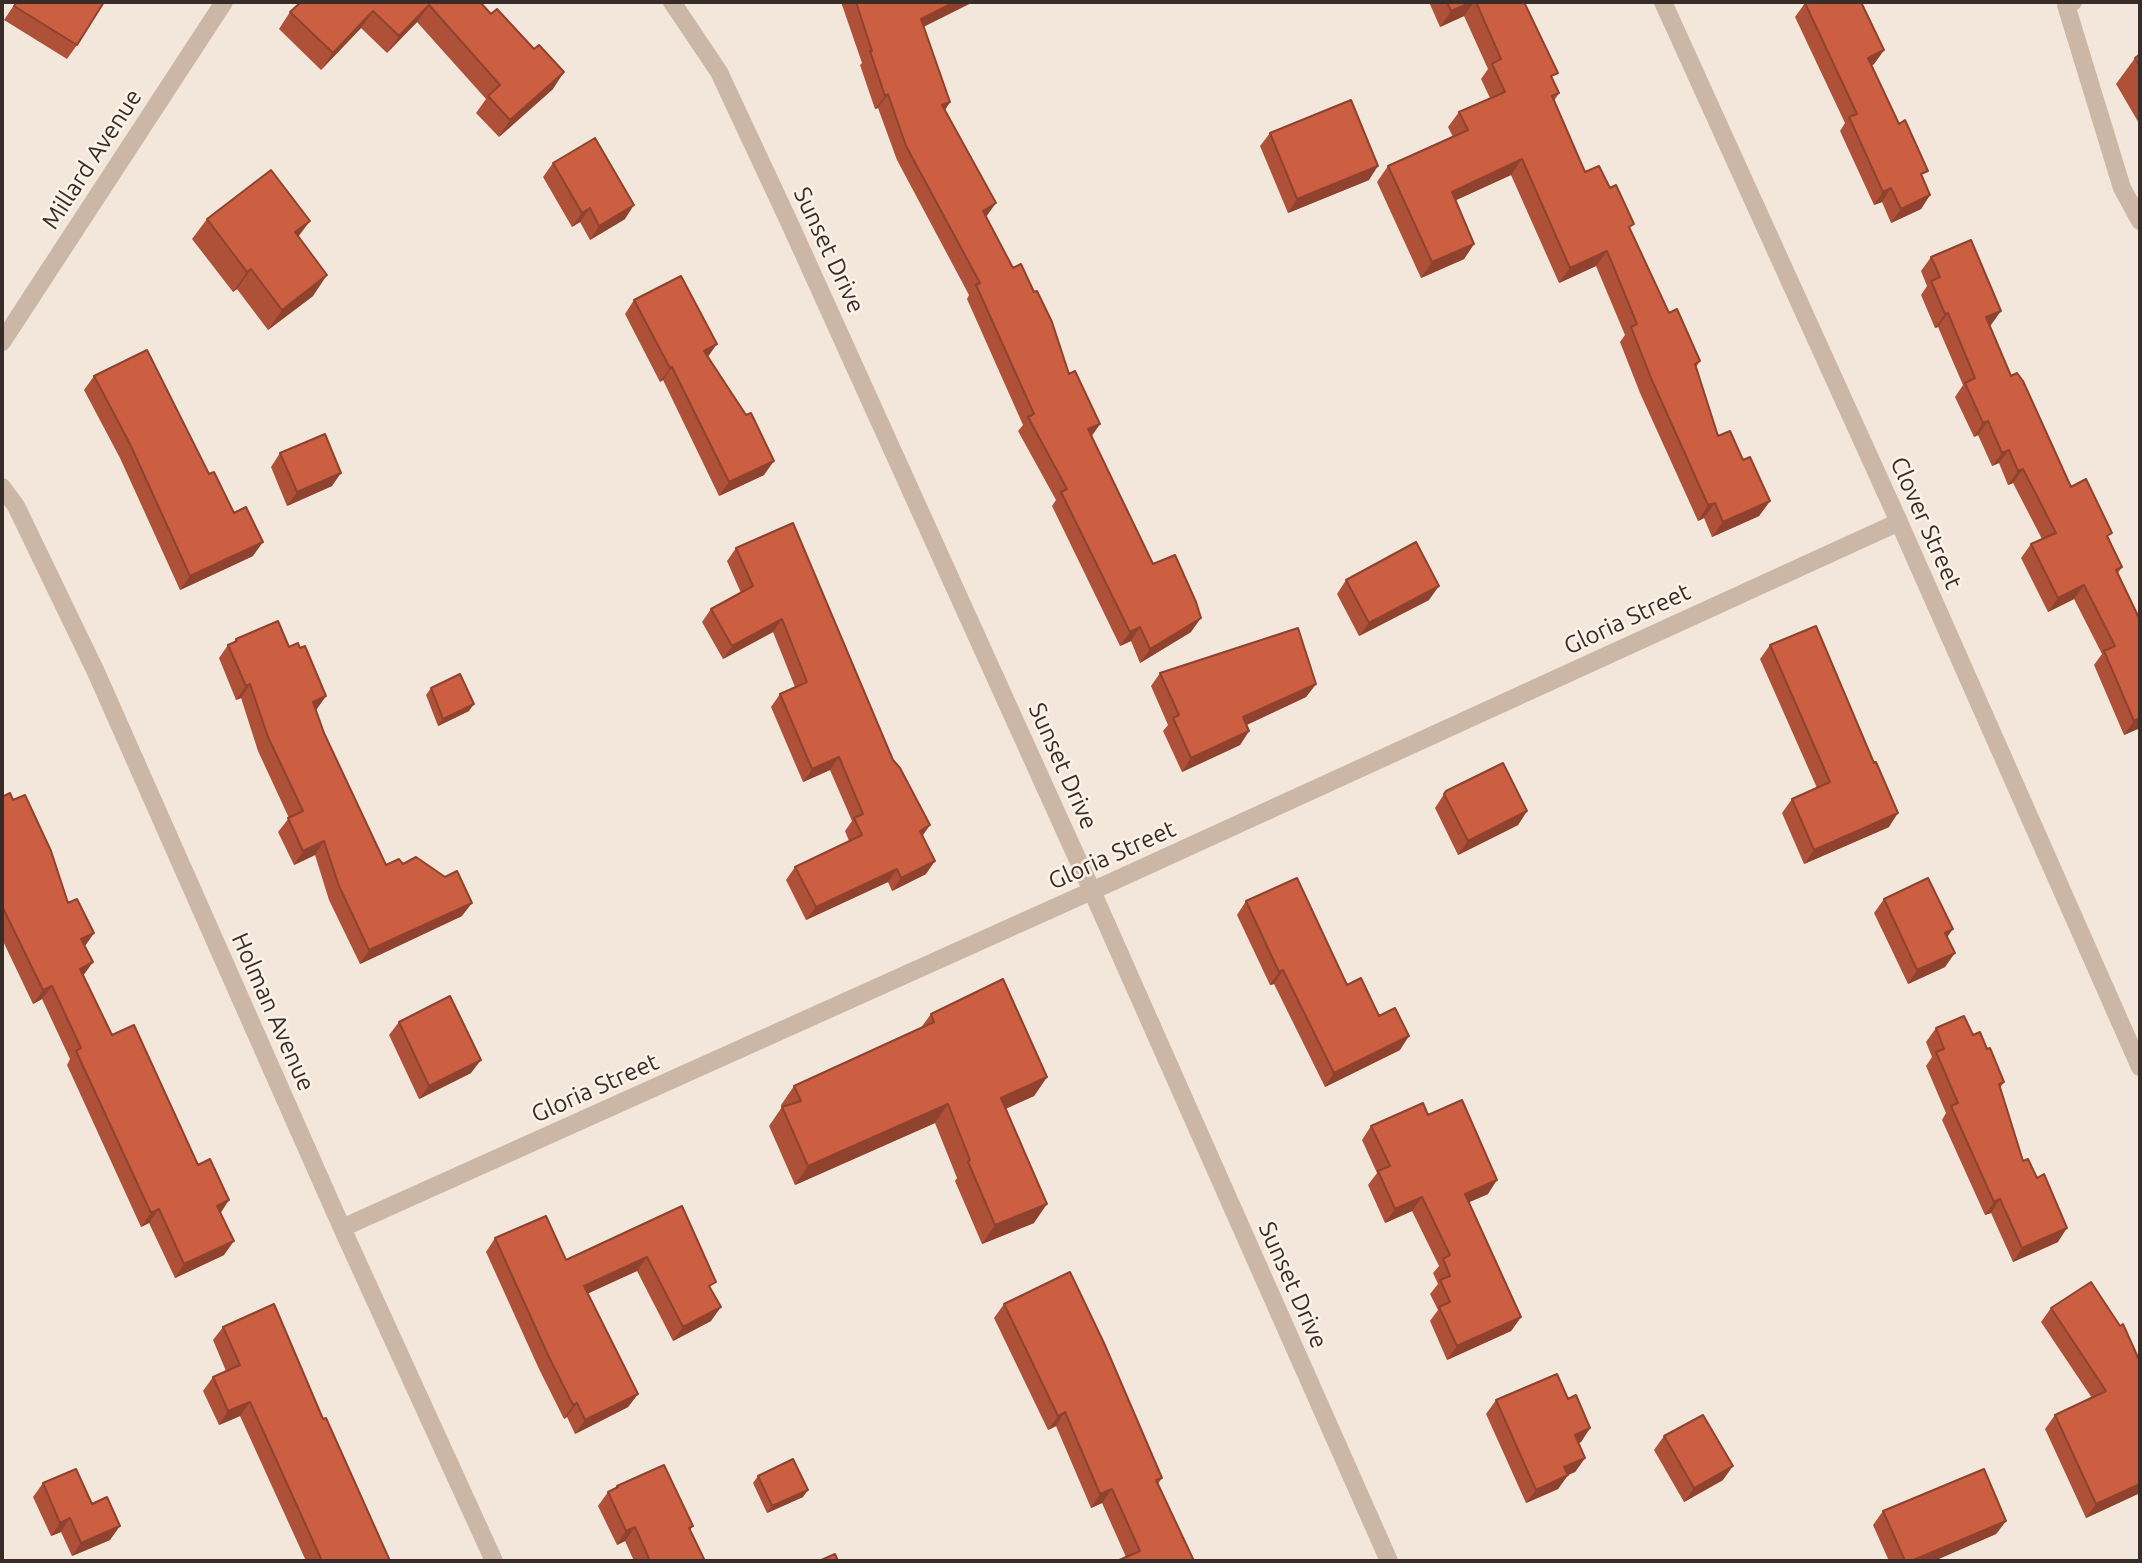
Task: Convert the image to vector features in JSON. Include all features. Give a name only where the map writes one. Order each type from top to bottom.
[{"type":"street","name":"Millard Avenue","points":[[2,342],[224,2]]},
{"type":"street","name":"Sunset Drive","points":[[672,2],[725,85],[1092,891],[1389,1561]]},
{"type":"street","name":"Clover Street","points":[[1663,2],[1899,522],[2140,1067]]},
{"type":"street","points":[[2073,2],[2066,5],[2070,19],[2122,188],[2140,221]]},
{"type":"street","name":"Holman Avenue","points":[[2,487],[16,506],[96,673],[342,1228],[494,1561]]},
{"type":"street","name":"Gloria Street","points":[[342,1228],[1092,891],[1899,522]]},
{"type":"building","points":[[17,2],[104,2],[77,45],[14,6]]},
{"type":"building","points":[[301,2],[480,2],[491,14],[497,9],[534,49],[539,45],[564,72],[510,120],[488,96],[500,85],[429,5],[399,36],[373,11],[333,53],[290,12]]},
{"type":"building","points":[[856,2],[955,2],[921,19],[950,102],[942,105],[996,203],[983,211],[1013,268],[1021,264],[1052,322],[1069,374],[1075,371],[1100,424],[1088,429],[1153,564],[1175,555],[1201,618],[1150,649],[1140,627],[1130,632],[1061,492],[1067,489],[1028,417],[1034,414],[976,285],[980,283],[906,146],[888,94],[885,96]]},
{"type":"building","points":[[1447,2],[1472,2],[1451,11]]},
{"type":"building","points":[[1476,2],[1524,2],[1558,73],[1551,76],[1559,93],[1552,96],[1585,172],[1599,166],[1610,188],[1616,185],[1634,224],[1629,227],[1669,313],[1677,309],[1700,361],[1695,364],[1718,436],[1730,431],[1743,460],[1750,457],[1770,501],[1723,522],[1715,503],[1708,505],[1651,378],[1631,327],[1637,324],[1607,251],[1570,268],[1522,159],[1452,192],[1474,244],[1432,262],[1388,166],[1468,130],[1459,112],[1505,92],[1492,64],[1501,59]]},
{"type":"building","points":[[1861,2],[1884,50],[1868,58],[1899,124],[1905,120],[1928,171],[1921,174],[1930,195],[1901,209],[1891,188],[1883,192],[1849,117],[1857,114],[1805,3]]},
{"type":"building","points":[[2140,54],[2140,67],[2135,58]]},
{"type":"building","points":[[1351,100],[1378,166],[1297,199],[1270,133]]},
{"type":"building","points":[[595,138],[634,205],[599,226],[590,208],[582,213],[553,163]]},
{"type":"building","points":[[271,170],[310,221],[295,232],[327,275],[282,310],[251,269],[247,272],[207,219]]},
{"type":"building","points":[[1971,240],[2001,311],[1986,317],[2011,376],[2017,373],[2023,381],[2071,487],[2086,479],[2112,533],[2107,536],[2122,567],[2116,570],[2140,620],[2140,718],[2134,721],[2104,651],[2115,646],[2084,585],[2058,598],[2031,544],[2056,533],[2023,469],[2018,471],[2009,450],[2002,453],[1988,421],[1983,423],[1965,383],[1975,378],[1948,313],[1945,314],[1931,281],[1940,277],[1931,257]]},
{"type":"building","points":[[681,276],[717,344],[704,351],[746,415],[751,413],[774,461],[729,482],[672,367],[670,368],[634,300]]},
{"type":"building","points":[[147,350],[209,474],[214,472],[234,513],[246,507],[263,542],[190,576],[130,444],[94,376]]},
{"type":"building","points":[[325,434],[341,473],[297,492],[280,453]]},
{"type":"building","points":[[793,523],[893,760],[900,768],[930,825],[920,831],[935,861],[901,878],[897,869],[816,907],[795,867],[862,835],[854,818],[863,814],[839,757],[812,769],[780,694],[807,682],[782,619],[732,646],[711,609],[753,586],[736,548]]},
{"type":"building","points":[[1416,542],[1439,586],[1369,623],[1346,580]]},
{"type":"building","points":[[278,621],[289,647],[298,643],[300,648],[305,646],[326,696],[313,702],[324,733],[386,865],[399,859],[403,864],[416,857],[445,877],[457,871],[472,903],[369,950],[339,886],[324,841],[303,851],[288,818],[303,811],[268,737],[250,684],[246,686],[228,645]]},
{"type":"building","points":[[1816,626],[1898,813],[1814,850],[1792,799],[1830,782],[1770,645]]},
{"type":"building","points":[[1298,628],[1316,684],[1243,717],[1249,731],[1191,758],[1173,718],[1179,715],[1160,673]]},
{"type":"building","points":[[460,674],[474,704],[443,719],[431,688]]},
{"type":"building","points":[[1503,763],[1527,811],[1468,841],[1444,794]]},
{"type":"building","points":[[10,793],[13,800],[25,795],[51,851],[68,903],[77,899],[94,933],[81,939],[93,962],[80,969],[112,1035],[134,1025],[198,1165],[210,1159],[229,1200],[217,1206],[234,1241],[184,1264],[159,1209],[151,1213],[76,1051],[81,1048],[52,986],[43,990],[2,906],[2,797]]},
{"type":"building","points":[[1297,878],[1347,985],[1361,978],[1379,1016],[1395,1008],[1409,1036],[1334,1073],[1283,970],[1279,972],[1246,901]]},
{"type":"building","points":[[1928,878],[1953,929],[1945,933],[1955,953],[1917,970],[1884,899]]},
{"type":"building","points":[[1003,979],[1047,1077],[1001,1098],[1047,1204],[995,1225],[968,1162],[970,1160],[948,1104],[808,1166],[782,1107],[801,1101],[794,1086],[934,1022],[931,1014]]},
{"type":"building","points":[[450,996],[481,1060],[429,1086],[399,1022]]},
{"type":"building","points":[[1964,1016],[1973,1035],[1980,1032],[1987,1049],[1990,1048],[2004,1082],[1999,1084],[2023,1161],[2028,1159],[2037,1178],[2044,1174],[2067,1228],[2022,1248],[2000,1199],[1994,1202],[1951,1106],[1958,1103],[1936,1052],[1944,1049],[1936,1028]]},
{"type":"building","points":[[1462,1100],[1497,1180],[1465,1194],[1521,1317],[1457,1346],[1439,1307],[1450,1302],[1440,1280],[1450,1276],[1443,1259],[1450,1255],[1422,1197],[1395,1209],[1378,1171],[1390,1166],[1371,1126],[1423,1103],[1428,1115]]},
{"type":"building","points":[[682,1206],[716,1282],[709,1286],[721,1307],[683,1327],[647,1257],[584,1286],[638,1394],[585,1420],[577,1403],[573,1405],[548,1355],[495,1238],[546,1216],[566,1260]]},
{"type":"building","points":[[1070,1272],[1162,1478],[1156,1480],[1194,1561],[1117,1561],[1140,1551],[1112,1489],[1100,1494],[1065,1412],[1058,1416],[1004,1304]]},
{"type":"building","points":[[2091,1282],[2120,1326],[2123,1324],[2140,1362],[2140,1484],[2096,1504],[2055,1415],[2106,1391],[2051,1308]]},
{"type":"building","points":[[274,1304],[323,1419],[326,1418],[390,1561],[322,1561],[250,1402],[228,1411],[213,1377],[240,1365],[223,1327]]},
{"type":"building","points":[[1557,1374],[1568,1399],[1576,1395],[1590,1428],[1575,1435],[1585,1458],[1564,1467],[1568,1475],[1536,1490],[1496,1400]]},
{"type":"building","points":[[1703,1415],[1733,1466],[1694,1488],[1664,1436]]},
{"type":"building","points":[[793,1459],[808,1490],[772,1506],[758,1476]]},
{"type":"building","points":[[664,1465],[693,1526],[689,1528],[705,1561],[650,1561],[635,1527],[626,1531],[608,1492]]},
{"type":"building","points":[[76,1469],[92,1504],[107,1497],[120,1526],[81,1543],[70,1518],[60,1523],[43,1483]]},
{"type":"building","points":[[1984,1469],[2006,1521],[1911,1561],[1905,1561],[1883,1511]]},
{"type":"building","points":[[835,1554],[838,1561],[819,1561]]}]
